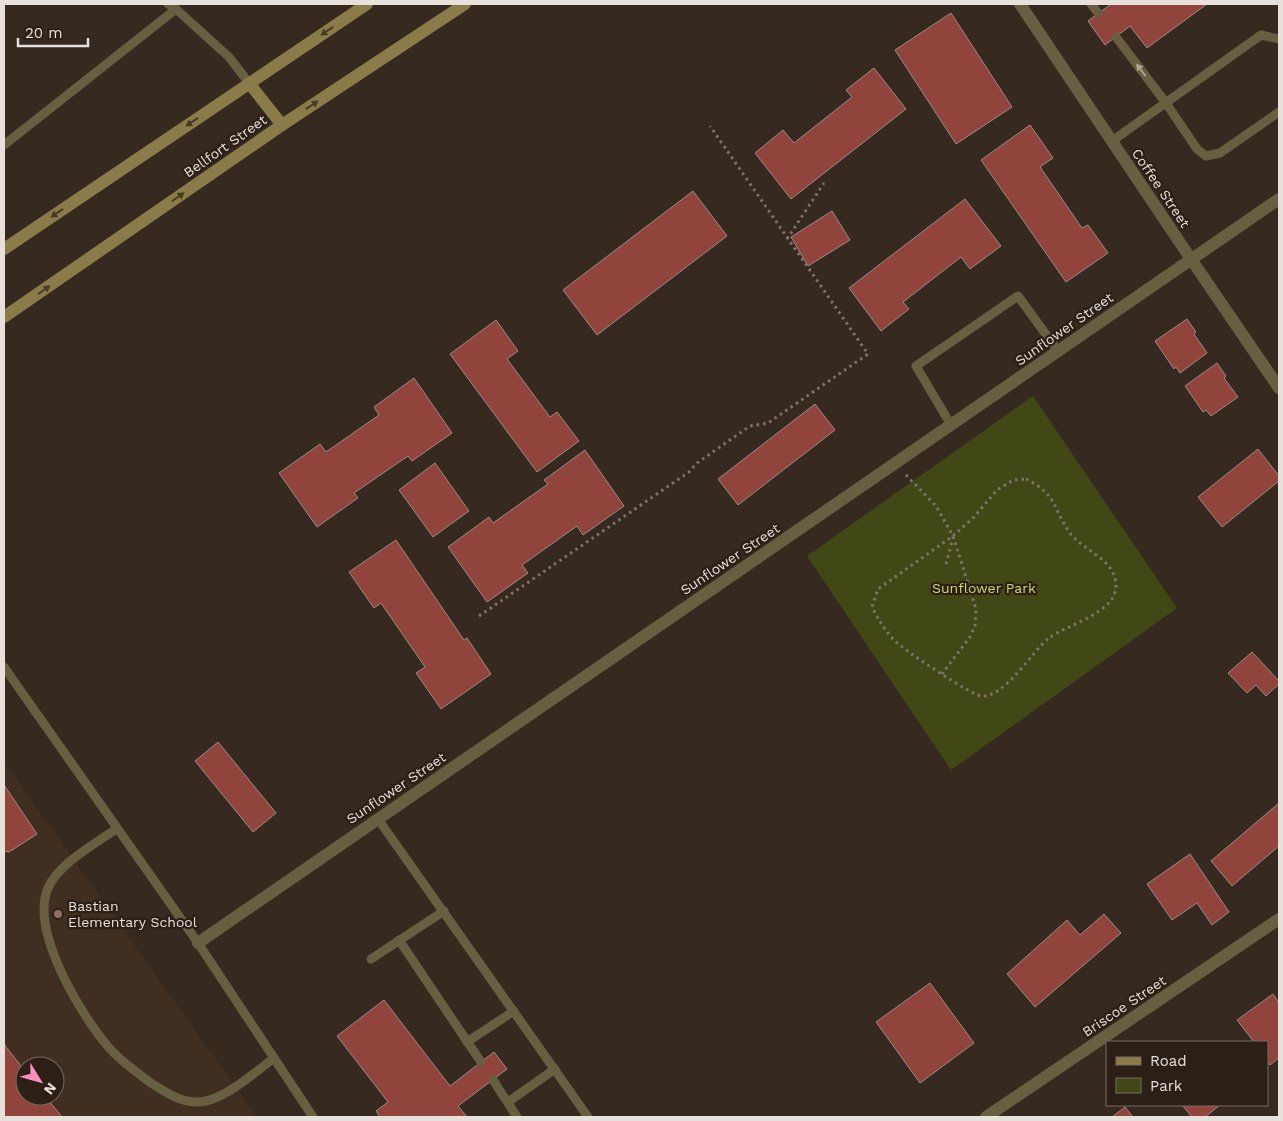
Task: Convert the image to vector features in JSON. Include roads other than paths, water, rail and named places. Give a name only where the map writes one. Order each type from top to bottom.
[{"type":"main road","points":[[4,249],[367,4]]},
{"type":"main road","name":"Bellfort Street","points":[[5,313],[282,125],[465,4]]},
{"type":"main road","points":[[249,83],[282,125]]},
{"type":"street","name":"Coffee Street","points":[[1020,4],[1279,388]]},
{"type":"street","name":"Sunflower Street","points":[[198,943],[1279,199]]},
{"type":"street","name":"Briscoe Street","points":[[986,1117],[1279,919]]},
{"type":"lane","points":[[1091,4],[1098,13]]},
{"type":"lane","points":[[4,145],[172,6],[229,57],[249,83]]},
{"type":"lane","points":[[1112,141],[1261,35],[1279,39]]},
{"type":"lane","points":[[1116,37],[1166,103],[1197,149],[1206,156],[1220,154],[1279,112]]},
{"type":"lane","points":[[951,425],[916,366],[1018,296],[1058,351]]},
{"type":"lane","points":[[4,667],[116,829],[198,943],[313,1117]]},
{"type":"lane","points":[[378,819],[588,1117]]},
{"type":"lane","points":[[116,829],[61,869],[48,888],[43,907],[50,948],[85,1015],[106,1044],[126,1064],[181,1101],[197,1103],[212,1100],[237,1086],[274,1058]]},
{"type":"lane","points":[[371,958],[444,911]]},
{"type":"lane","points":[[399,940],[481,1062]]},
{"type":"lane","points":[[467,1042],[514,1011]]},
{"type":"lane","points":[[508,1102],[555,1069]]},
{"type":"lane","points":[[493,1080],[517,1117]]},
{"type":"place","name":"Bastian Elementary School","points":[[58,914]]},
{"type":"park label","name":"Sunflower Park","points":[[984,588]]}]
